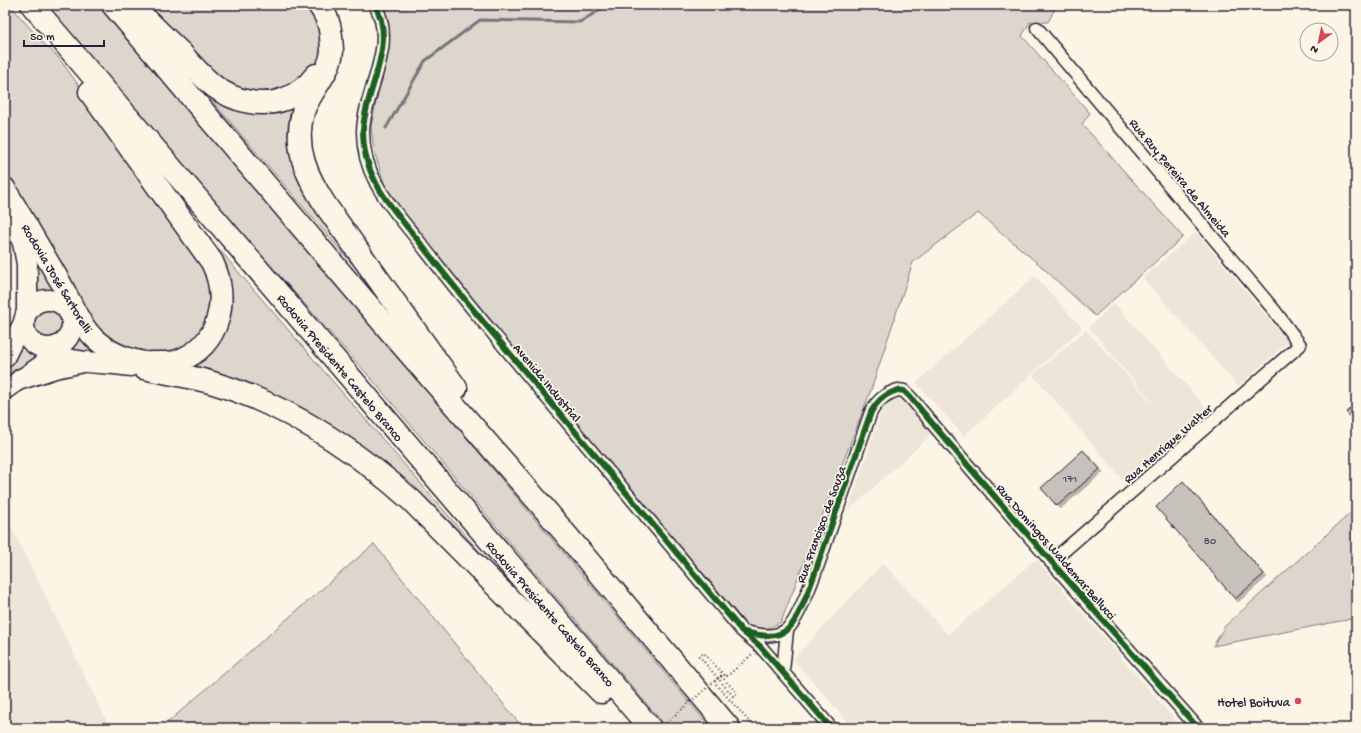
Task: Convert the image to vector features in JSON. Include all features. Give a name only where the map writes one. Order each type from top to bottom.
[{"type":"highway","points":[[27,5],[203,249],[218,274],[221,296],[218,321],[202,346],[178,361],[145,365]]},
{"type":"highway","name":"Rodovia Presidente Castelo Branco","points":[[32,5],[650,728]]},
{"type":"highway","points":[[112,5],[396,338],[542,506],[729,728]]},
{"type":"highway","points":[[132,5],[215,86],[238,100],[253,103],[280,101],[304,89],[321,67],[331,39]]},
{"type":"highway","points":[[319,5],[330,28],[332,50],[326,71],[308,100],[303,112],[300,148],[302,160],[308,175],[326,206],[542,506]]},
{"type":"highway","points":[[145,365],[209,382],[262,401],[287,413],[345,447],[387,479],[437,526],[638,728]]},
{"type":"main road","name":"Rodovia José Sartorelli","points":[[5,188],[84,326],[93,337],[109,350],[145,365]]},
{"type":"main road","name":"Rodovia José Sartorelli","points":[[5,202],[23,243],[27,264],[26,316]]},
{"type":"main road","points":[[13,385],[46,361],[52,349],[70,333],[72,326],[69,313],[69,304],[65,291]]},
{"type":"main road","points":[[5,358],[26,316],[32,306],[38,302],[52,300],[59,303],[84,326]]},
{"type":"main road","points":[[26,316],[26,334],[29,340],[35,344],[52,349],[59,357],[88,362],[122,365],[145,365]]},
{"type":"main road","points":[[13,385],[55,368],[88,362]]},
{"type":"street","name":"Avenida Industrial","points":[[375,5],[382,29],[383,42],[380,62],[363,130],[364,147],[368,164],[376,184],[460,295],[742,631],[760,646],[831,728]]},
{"type":"street","name":"Rua Ruy Pereira de Almeida","points":[[1038,28],[1274,310],[1300,345]]},
{"type":"street","name":"Rua Henrique Walter","points":[[1051,562],[1300,345]]},
{"type":"street","name":"Rua Domingos Waldemar Bellucci","points":[[898,390],[904,392],[911,398],[1051,562],[1198,728]]},
{"type":"street","name":"Rua Francisco de Souza","points":[[787,630],[798,614],[813,578],[871,412],[884,396],[898,390]]},
{"type":"street","points":[[742,631],[758,635],[774,636],[787,630]]},
{"type":"street","points":[[783,672],[787,630]]},
{"type":"path","points":[[722,675],[736,693],[733,696],[699,656],[704,653],[722,675],[726,677],[748,658]]},
{"type":"path","points":[[660,728],[722,675]]},
{"type":"path","points":[[722,675],[714,682],[755,728]]},
{"type":"path","points":[[618,728],[621,725],[623,728]]},
{"type":"shaded area","points":[[5,5],[10,5],[43,43],[58,57],[196,246],[216,290],[204,335],[168,359],[108,345],[5,184]]},
{"type":"shaded area","points":[[43,5],[102,5],[711,728],[667,728],[375,383],[205,192]]},
{"type":"shaded area","points":[[138,5],[313,5],[325,45],[316,70],[286,95],[235,94]]},
{"type":"shaded area","points":[[381,5],[1057,5],[1048,22],[1030,22],[1022,36],[1090,113],[1082,124],[1183,237],[1095,316],[1041,266],[978,213],[913,262],[871,390],[781,622],[764,629],[751,627],[746,624],[465,292],[402,211],[384,183],[376,157],[371,127],[386,53]]},
{"type":"shaded area","points":[[184,68],[210,91],[301,98],[294,123],[378,294]]},
{"type":"shaded area","points":[[170,190],[235,268],[522,601],[399,483],[186,373],[226,311]]},
{"type":"shaded area","points":[[1196,232],[1288,342],[1238,386],[1143,278]]},
{"type":"shaded area","points":[[34,252],[56,291],[45,291],[34,296]]},
{"type":"shaded area","points":[[1035,276],[1082,328],[964,436],[916,383]]},
{"type":"shaded area","points":[[1114,303],[1207,409],[1124,481],[1033,375],[1086,330],[1167,420],[1089,327]]},
{"type":"shaded area","points":[[53,306],[62,311],[66,317],[66,331],[62,337],[53,342],[45,342],[36,337],[32,331],[31,320],[36,311],[42,307]]},
{"type":"shaded area","points":[[77,332],[97,351],[64,352]]},
{"type":"shaded area","points":[[23,339],[32,349],[47,357],[5,382],[5,375]]},
{"type":"shaded area","points":[[892,399],[905,399],[932,434],[848,511],[883,407]]},
{"type":"shaded area","points":[[1356,508],[1356,618],[1213,646],[1225,626]]},
{"type":"shaded area","points":[[5,514],[110,728],[5,728]]},
{"type":"shaded area","points":[[374,544],[523,728],[161,728]]},
{"type":"shaded area","points":[[1036,559],[1182,728],[853,728],[793,659],[883,563],[948,635]]},
{"type":"building","points":[[1356,403],[1356,423],[1346,412]]},
{"type":"building","points":[[1083,450],[1100,469],[1057,506],[1041,488]]},
{"type":"building","points":[[1183,481],[1264,574],[1235,599],[1156,507]]},
{"type":"waterway","points":[[386,128],[425,61],[480,20],[580,22],[608,5]]},
{"type":"cycle path","points":[[375,5],[381,21],[383,36],[382,52],[365,116],[363,132],[368,165],[384,197],[469,304],[742,631],[760,646],[831,728]]},
{"type":"cycle path","points":[[744,632],[766,636],[778,635],[788,629],[793,623],[803,604],[813,579],[871,412],[876,404],[889,393],[898,390],[904,391],[1017,523],[1198,728]]},
{"type":"place","name":"Hotel Boituva","points":[[1298,701]]}]
